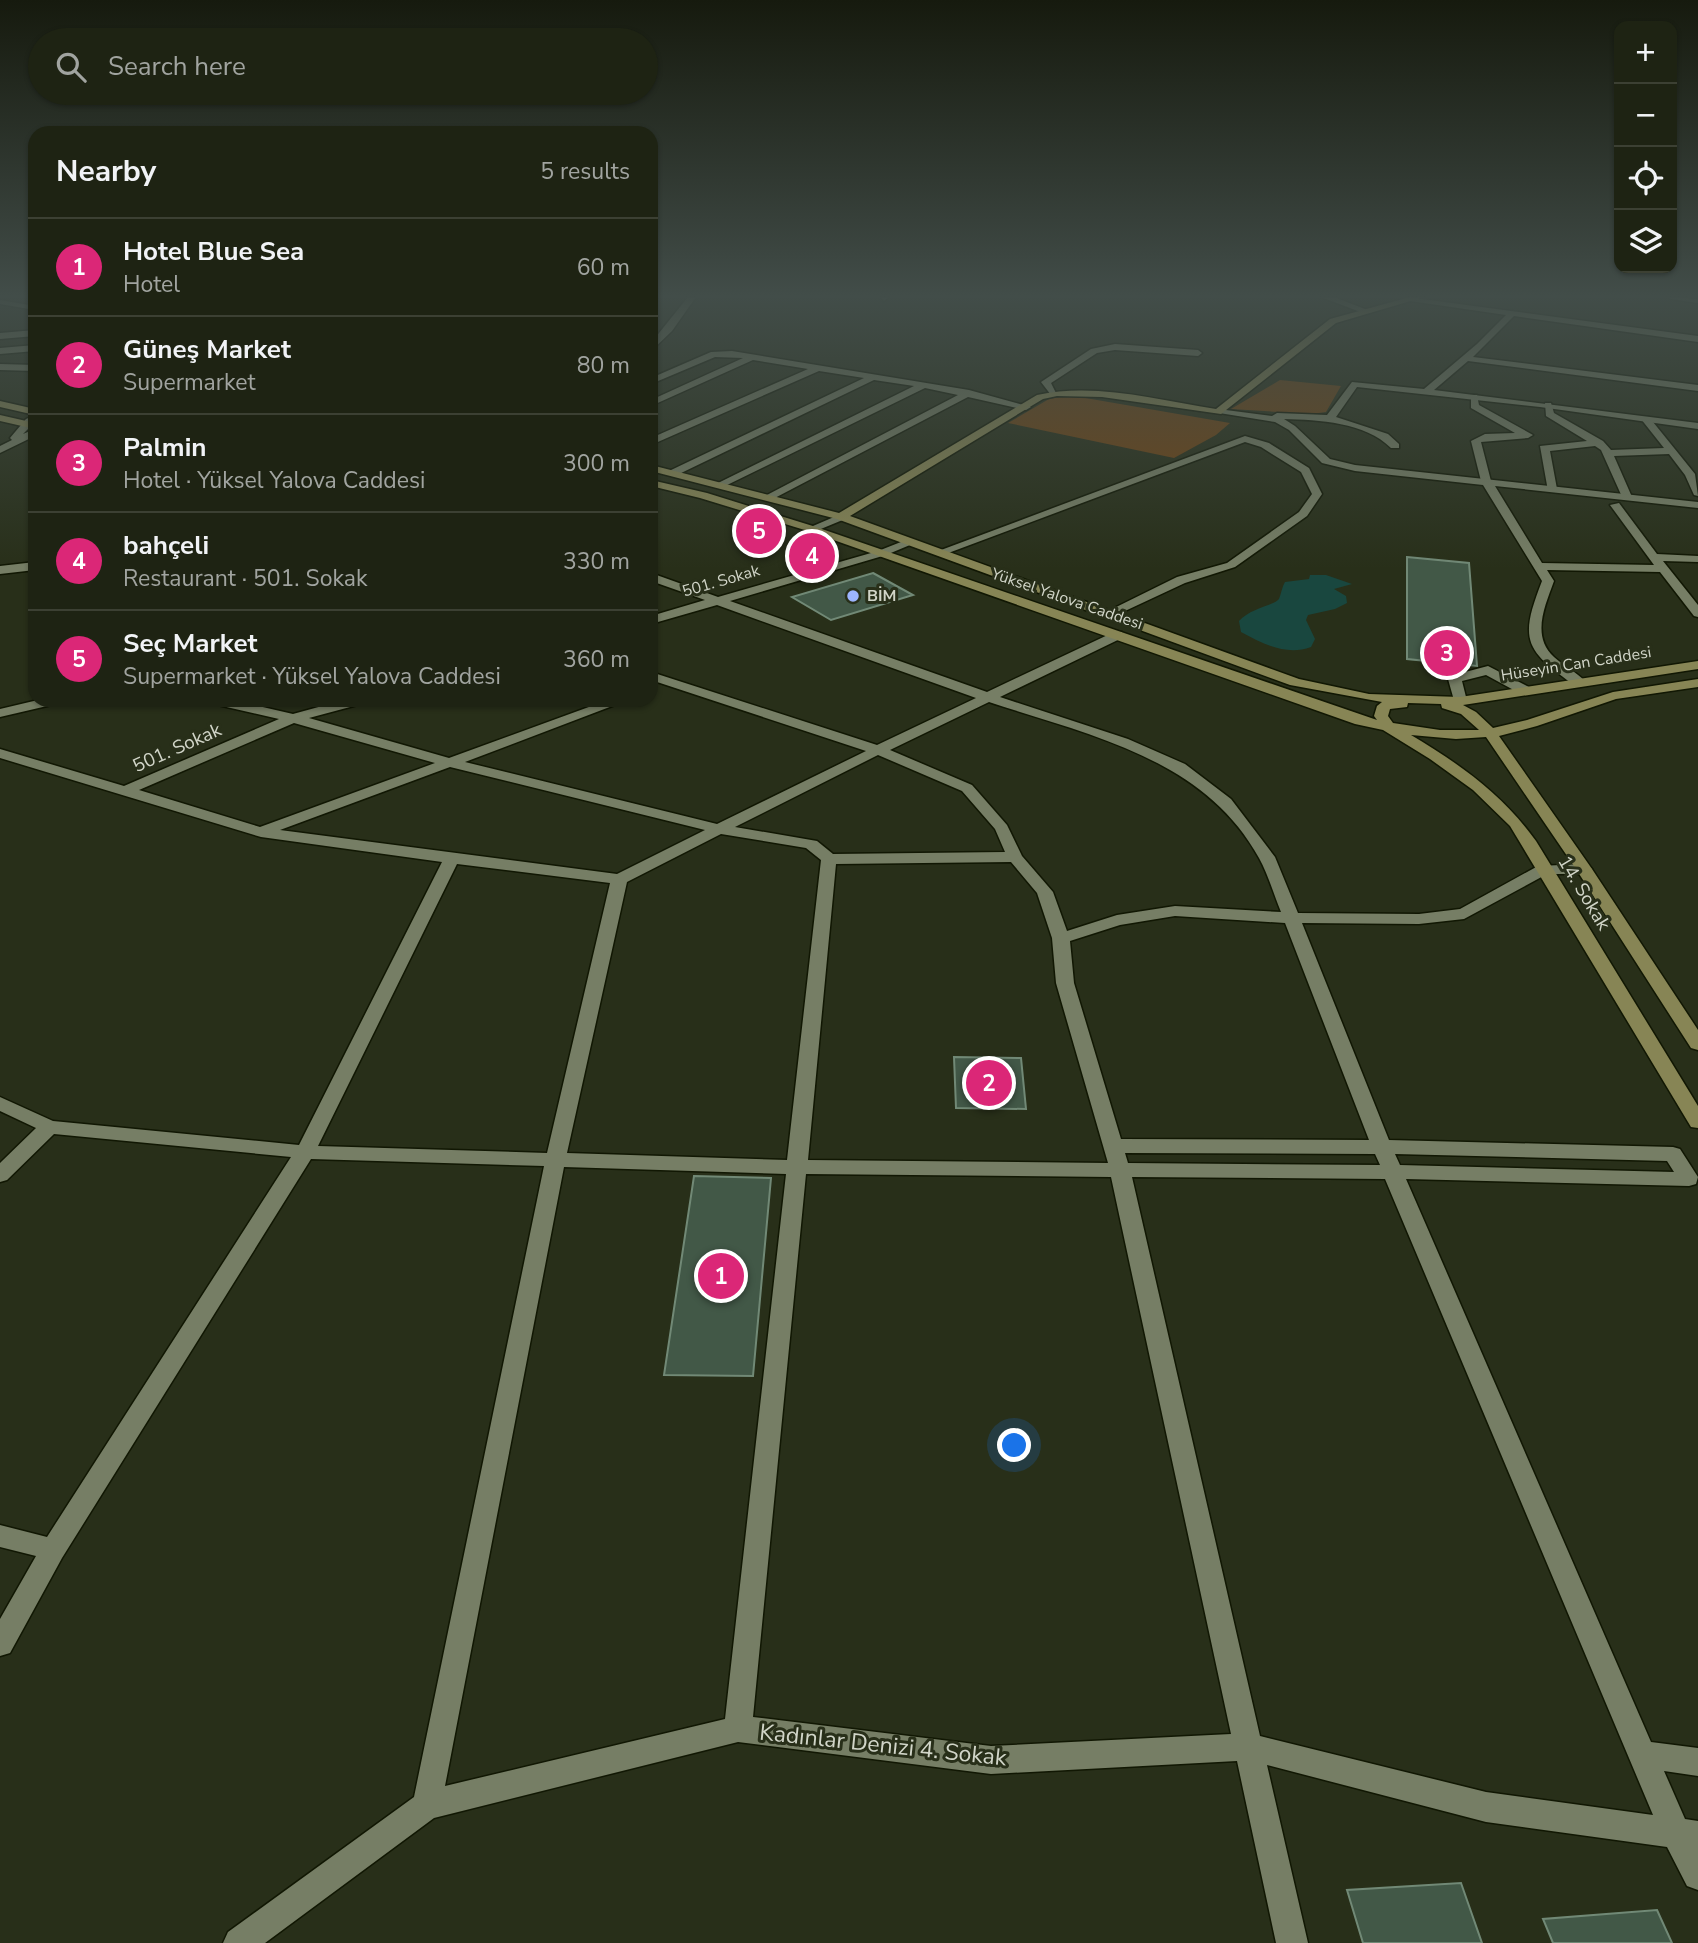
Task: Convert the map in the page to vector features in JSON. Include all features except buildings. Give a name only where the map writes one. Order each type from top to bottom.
[{"type":"street","points":[[658,400],[685,388]]},
{"type":"street","points":[[658,439],[773,388]]},
{"type":"street","points":[[673,473],[851,388]]},
{"type":"street","points":[[719,485],[919,388]]},
{"type":"street","points":[[939,388],[1026,407]]},
{"type":"street","points":[[1050,388],[1054,393]]},
{"type":"street","points":[[1218,412],[1249,388]]},
{"type":"street","points":[[1330,418],[1352,388]]},
{"type":"street","points":[[1388,388],[1548,405],[1698,426]]},
{"type":"street","points":[[1426,392],[1431,388]]},
{"type":"street","points":[[812,528],[841,517],[1026,407],[1054,393],[1078,392],[1277,419],[1292,428],[1326,461],[1355,468],[1698,505]]},
{"type":"street","points":[[769,498],[969,393]]},
{"type":"street","points":[[1474,397],[1474,406],[1482,412],[1549,446]]},
{"type":"street","points":[[0,404],[28,410]]},
{"type":"street","points":[[1548,405],[1549,414],[1600,443],[1609,453],[1627,497]]},
{"type":"street","points":[[1259,416],[1330,418],[1385,436],[1395,446]]},
{"type":"street","points":[[0,418],[28,424]]},
{"type":"street","points":[[1646,419],[1690,474],[1698,493]]},
{"type":"street","points":[[4,448],[28,429]]},
{"type":"street","points":[[1528,435],[1485,437],[1476,441],[1486,481],[1548,581],[1532,621],[1534,637],[1548,662],[1578,681]]},
{"type":"street","points":[[939,553],[1245,439],[1265,446],[1305,470],[1317,494],[1303,514],[1231,565],[1181,580],[1106,615]]},
{"type":"street","points":[[1552,489],[1543,449],[1549,446],[1600,443]]},
{"type":"street","points":[[4,448],[22,448]]},
{"type":"street","points":[[1609,453],[1671,451]]},
{"type":"street","name":"Yüksel Yalova Caddesi","points":[[658,470],[841,517],[906,543],[1296,682],[1369,698],[1460,701]]},
{"type":"street","name":"Yüksel Yalova Caddesi","points":[[658,485],[703,495],[812,528],[1360,721],[1388,727],[1473,734]]},
{"type":"street","points":[[1493,493],[1698,513]]},
{"type":"street","points":[[1615,505],[1698,613]]},
{"type":"street","name":"501. Sokak","points":[[658,618],[882,553],[906,543]]},
{"type":"street","points":[[1654,557],[1698,559]]},
{"type":"street","points":[[1541,566],[1663,569]]},
{"type":"street","points":[[0,570],[28,567]]},
{"type":"street","points":[[658,580],[990,698],[1124,742],[1180,767],[1226,802],[1267,857],[1382,1147],[1642,1754],[1687,1834],[1698,1875]]},
{"type":"street","points":[[0,753],[261,832],[619,879],[878,750],[1118,635]]},
{"type":"street","name":"Hüseyin Can Caddesi","points":[[1460,701],[1698,664]]},
{"type":"street","points":[[1460,701],[1455,678],[1488,670],[1526,691]]},
{"type":"street","points":[[658,679],[878,750],[967,788],[1002,828],[1015,857],[1045,892],[1061,938],[1065,983],[1120,1168],[1251,1747],[1292,1943]]},
{"type":"street","points":[[658,687],[669,683]]},
{"type":"street","name":"Hüseyin Can Caddesi","points":[[1473,734],[1490,733],[1547,720],[1603,699],[1698,683]]},
{"type":"street","points":[[1388,727],[1381,716],[1384,706],[1418,701]]},
{"type":"street","name":"14. Sokak","points":[[1418,701],[1457,706],[1473,715],[1490,733],[1584,869],[1698,1044]]},
{"type":"street","points":[[0,713],[28,706]]},
{"type":"street","points":[[245,707],[293,718],[446,762],[719,828],[811,844],[829,859],[1015,857]]},
{"type":"street","name":"501. Sokak","points":[[127,790],[293,718],[334,707]]},
{"type":"street","points":[[261,832],[601,707]]},
{"type":"street","points":[[1513,764],[1514,740],[1547,720]]},
{"type":"street","name":"14. Sokak","points":[[1388,727],[1474,782],[1507,812],[1531,841],[1544,869],[1698,1122]]},
{"type":"street","points":[[0,1644],[53,1550],[305,1152],[452,859]]},
{"type":"street","points":[[738,1729],[829,859]]},
{"type":"street","points":[[1061,938],[1117,920],[1175,911],[1291,918],[1419,919],[1464,914],[1544,869],[1584,869]]},
{"type":"street","points":[[426,1805],[555,1160],[619,879]]},
{"type":"street","points":[[0,1103],[49,1127],[305,1152],[796,1167],[1120,1168],[1689,1179],[1673,1154],[1382,1147],[1113,1146]]},
{"type":"street","points":[[0,1175],[49,1127]]},
{"type":"street","points":[[0,1536],[53,1550]]},
{"type":"street","name":"Kadınlar Denizi 4. Sokak","points":[[239,1943],[426,1805],[738,1729],[991,1760],[1251,1747],[1486,1807],[1687,1834]]},
{"type":"street","points":[[1642,1754],[1698,1762]]},
{"type":"shaded area","points":[[1267,388],[1340,388],[1326,412],[1311,414],[1231,409]]},
{"type":"shaded area","points":[[1065,396],[1230,423],[1216,435],[1174,458],[1008,423],[1049,399]]},
{"type":"water","points":[[1310,575],[1326,575],[1352,584],[1334,589],[1346,596],[1347,603],[1335,609],[1308,615],[1306,620],[1315,639],[1311,647],[1284,649],[1241,632],[1239,621],[1249,613],[1277,601],[1285,582],[1309,579]]},
{"type":"place","name":"Seç Market","points":[[759,531]]},
{"type":"place","name":"bahçeli","points":[[812,556]]},
{"type":"place","name":"BİM","points":[[853,596]]},
{"type":"place","name":"Palmin","points":[[1447,653]]},
{"type":"place","name":"Güneş Market","points":[[989,1083]]},
{"type":"place","name":"Hotel Blue Sea","points":[[721,1276]]}]
